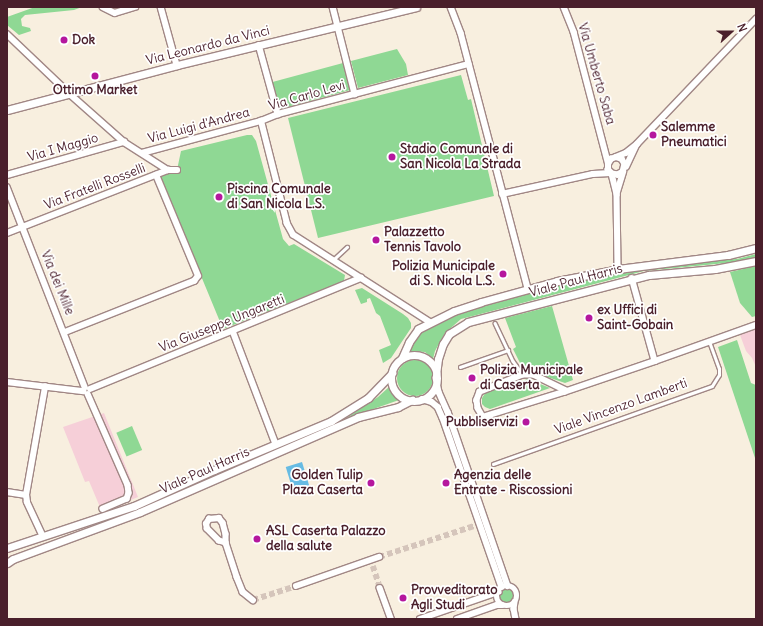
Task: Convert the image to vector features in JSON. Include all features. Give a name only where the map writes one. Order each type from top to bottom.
[{"type":"street","points":[[103,7],[115,13],[135,7]]},
{"type":"street","points":[[161,7],[177,65]]},
{"type":"street","points":[[333,7],[355,94]]},
{"type":"street","name":"Via Leonardo da Vinci","points":[[7,110],[177,65],[416,7]]},
{"type":"street","points":[[451,7],[461,32],[528,289]]},
{"type":"street","name":"Via Umberto Saba","points":[[564,7],[574,32],[605,146],[608,163]]},
{"type":"street","points":[[593,174],[615,157],[626,153],[637,144],[756,19]]},
{"type":"street","name":"Via Luigi d'Andrea","points":[[7,34],[70,94],[124,142],[168,170]]},
{"type":"street","points":[[259,45],[278,114]]},
{"type":"street","name":"Via Carlo Levi","points":[[429,322],[333,260],[300,241],[293,235],[287,224],[261,121],[278,114],[469,64]]},
{"type":"street","name":"Via Luigi d'Andrea","points":[[142,153],[261,121]]},
{"type":"street","name":"Via I Maggio","points":[[7,176],[124,142]]},
{"type":"street","points":[[617,194],[624,170],[637,144]]},
{"type":"street","name":"Via Umberto Saba","points":[[605,146],[615,157]]},
{"type":"street","points":[[615,157],[622,159],[624,170]]},
{"type":"street","points":[[608,163],[617,194],[618,269]]},
{"type":"street","name":"Via Fratelli Rosselli","points":[[7,233],[168,170],[177,170]]},
{"type":"street","points":[[502,194],[593,174],[611,173],[618,175],[624,170]]},
{"type":"street","points":[[65,332],[194,281],[198,276],[156,175]]},
{"type":"street","name":"Via dei Mille","points":[[7,187],[65,332],[86,390],[125,478],[129,493],[127,499],[103,509]]},
{"type":"street","name":"Viale Paul Harris","points":[[7,548],[134,506],[331,420],[360,404],[381,386],[392,373],[397,362],[402,358],[415,333],[429,322],[454,310],[528,289],[618,269],[728,256],[756,248]]},
{"type":"street","name":"Viale Paul Harris","points":[[7,563],[13,559],[140,512],[358,417],[398,407],[412,400],[422,399],[431,393],[436,377],[438,359],[443,344],[449,334],[459,326],[483,318],[632,278],[715,269],[756,261]]},
{"type":"street","name":"Via Giuseppe Ungaretti","points":[[86,390],[361,278]]},
{"type":"street","points":[[632,278],[655,361]]},
{"type":"street","points":[[566,391],[533,376],[523,375],[480,392],[477,400],[478,408],[483,417],[566,391],[756,325]]},
{"type":"street","points":[[233,331],[276,444]]},
{"type":"street","points":[[402,358],[414,355],[421,356],[431,363],[508,586],[516,592],[514,609],[516,619]]},
{"type":"street","points":[[392,373],[392,381],[398,394],[412,400]]},
{"type":"street","points":[[7,382],[86,390]]},
{"type":"street","points":[[44,537],[27,502],[26,495],[45,387]]},
{"type":"street","points":[[422,399],[432,402],[438,407],[443,418],[500,589],[497,598],[502,605]]},
{"type":"street","points":[[7,492],[26,495]]},
{"type":"street","points":[[226,544],[220,541],[207,529],[209,519],[214,517],[219,518],[222,523],[226,534],[226,544],[243,592],[253,600]]},
{"type":"street","points":[[296,586],[372,563],[380,557]]},
{"type":"street","points":[[420,619],[508,586]]},
{"type":"street","points":[[380,588],[391,619]]},
{"type":"street","points":[[457,619],[497,605],[509,606],[515,602]]},
{"type":"street","points":[[509,606],[516,619]]},
{"type":"lane","points":[[333,260],[348,247]]},
{"type":"lane","points":[[496,323],[508,350],[523,375]]},
{"type":"lane","name":"Viale Vincenzo Lamberti","points":[[492,464],[712,386],[719,374],[719,368],[709,341]]},
{"type":"lane","points":[[460,367],[508,350]]},
{"type":"shaded area","points":[[756,329],[756,367],[752,358],[746,351],[740,335]]},
{"type":"shaded area","points":[[104,413],[138,497],[102,512],[89,481],[85,482],[63,427]]},
{"type":"green space","points":[[35,7],[82,7],[74,10],[25,15],[21,19],[22,26],[30,28],[31,31],[19,35],[7,25],[7,17]]},
{"type":"green space","points":[[397,49],[406,64],[408,75],[358,88],[351,61]]},
{"type":"green space","points":[[343,63],[350,90],[280,109],[272,82]]},
{"type":"green space","name":"Stadio Comunale di San Nicola La Strada","points":[[461,75],[468,100],[471,99],[494,196],[318,238],[288,118]]},
{"type":"green space","name":"Piscina Comunale di San Nicola L.S.","points":[[252,135],[256,141],[283,239],[289,246],[294,244],[345,275],[344,281],[223,329],[160,177],[177,170],[181,151]]},
{"type":"green space","points":[[756,254],[756,257],[737,262],[644,271],[461,319],[445,333],[435,351],[433,359],[425,352],[409,351],[424,329],[431,323],[474,307],[538,289],[604,274],[701,261],[737,259]]},
{"type":"green space","points":[[756,266],[756,316],[752,317],[740,303],[730,272]]},
{"type":"green space","points":[[362,288],[403,314],[411,323],[411,328],[391,358],[383,363],[379,350],[391,345],[380,316],[376,313],[370,298],[367,299],[367,302],[361,304],[355,290]]},
{"type":"green space","points":[[552,306],[573,380],[565,383],[530,371],[521,365],[513,349],[516,347],[505,318]]},
{"type":"green space","points":[[737,340],[751,383],[756,385],[756,461],[718,347]]},
{"type":"green space","points":[[419,360],[428,365],[432,371],[432,385],[428,391],[419,396],[411,396],[402,391],[398,385],[397,374],[402,365],[408,361]]},
{"type":"green space","points":[[528,379],[550,388],[490,409],[482,404],[482,398],[486,392]]},
{"type":"green space","points":[[389,387],[391,393],[399,400],[345,419],[378,397]]},
{"type":"green space","points":[[132,426],[142,450],[127,457],[116,433]]},
{"type":"green space","points":[[507,588],[513,590],[515,596],[513,602],[507,604],[501,602],[499,596],[501,590]]},
{"type":"water","points":[[302,462],[311,491],[295,496],[286,467]]},
{"type":"tunnel","points":[[379,557],[480,524]]},
{"type":"tunnel","points":[[373,566],[380,588]]},
{"type":"tunnel","points":[[253,600],[296,586]]},
{"type":"place","name":"Dok","points":[[64,40]]},
{"type":"place","name":"Ottimo Market","points":[[95,76]]},
{"type":"place","name":"Salemme Pneumatici","points":[[653,135]]},
{"type":"place","name":"Stadio Comunale di San Nicola La Strada","points":[[392,157]]},
{"type":"place","name":"Piscina Comunale di San Nicola L.S.","points":[[219,197]]},
{"type":"place","name":"Palazzetto Tennis Tavolo","points":[[376,240]]},
{"type":"place","name":"Polizia Municipale di S. Nicola L.S.","points":[[503,274]]},
{"type":"place","name":"ex Uffici di Saint-Gobain","points":[[589,318]]},
{"type":"place","name":"Polizia Municipale di Caserta","points":[[472,378]]},
{"type":"place","name":"Pubbliservizi","points":[[526,422]]},
{"type":"place","name":"Golden Tulip Plaza Caserta","points":[[371,483]]},
{"type":"place","name":"Agenzia delle Entrate - Riscossioni","points":[[446,483]]},
{"type":"place","name":"ASL Caserta Palazzo della salute","points":[[257,539]]},
{"type":"place","name":"Provveditorato Agli Studi","points":[[403,598]]}]
